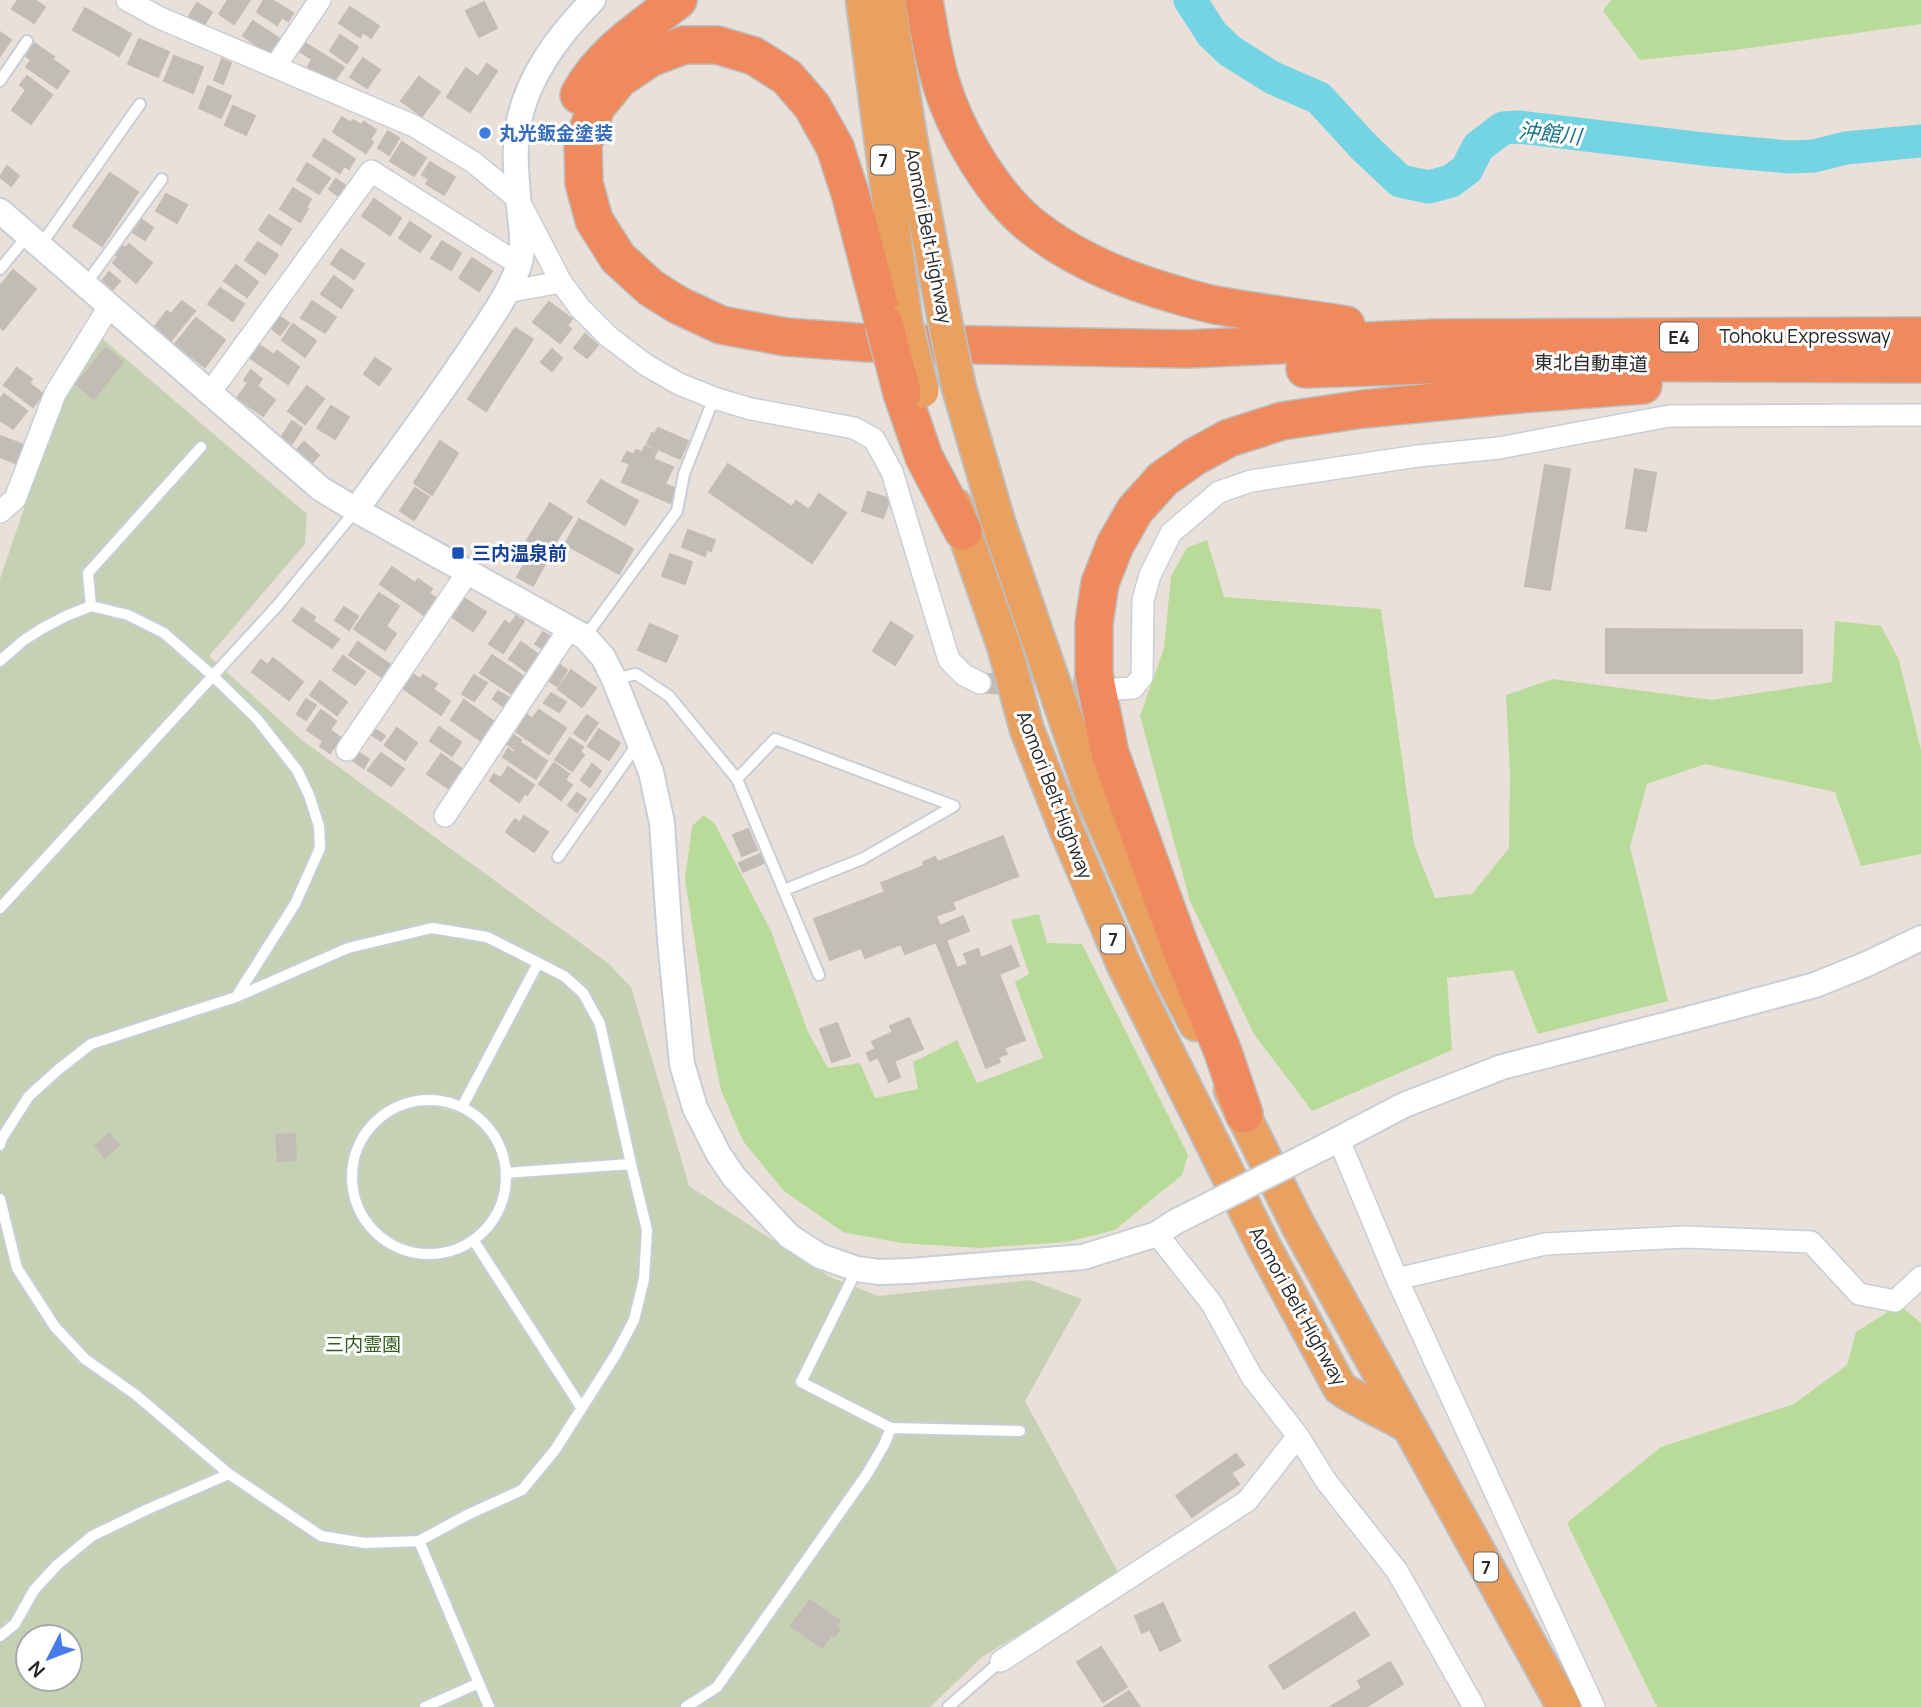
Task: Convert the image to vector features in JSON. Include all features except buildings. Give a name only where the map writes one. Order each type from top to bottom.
[{"type":"highway","points":[[678,0],[612,50],[589,77],[573,107],[565,134],[563,167],[568,205],[584,239],[607,271],[633,297],[666,318],[694,331],[737,347],[789,358],[868,363],[1180,372],[1437,351]]},
{"type":"highway","name":"Aomori Belt Highway","points":[[863,0],[895,322]]},
{"type":"highway","name":"Aomori Belt Highway","points":[[888,0],[910,138],[959,388],[999,524],[1092,795],[1172,978],[1244,1114],[1298,1225],[1564,1707]]},
{"type":"highway","points":[[924,0],[934,60],[948,103],[966,142],[992,183],[1026,221],[1060,246],[1098,268],[1150,287],[1212,304],[1437,351]]},
{"type":"highway","points":[[963,531],[924,457],[912,392],[895,322],[835,147],[812,106],[787,77],[754,56],[717,45],[684,46],[650,58],[619,79],[596,107],[583,144],[584,183],[594,220],[618,258],[652,288],[678,305],[721,325],[786,337],[869,343],[1186,349],[1437,351]]},
{"type":"highway","name":"東北自動車道","points":[[1437,351],[1519,362],[1918,354]]},
{"type":"highway","points":[[1244,1114],[1110,753],[1094,674],[1094,623],[1100,583],[1115,545],[1135,510],[1163,479],[1194,457],[1228,438],[1282,421],[1363,409],[1520,394],[1682,383],[1918,354]]},
{"type":"highway","name":"Aomori Belt Highway","points":[[963,531],[1005,649],[1027,730],[1067,831],[1124,965],[1263,1245],[1340,1388],[1408,1426]]},
{"type":"street","points":[[127,0],[160,18],[414,126],[473,162],[518,199],[561,282],[580,308],[609,337],[646,365],[679,384],[714,398],[751,409],[854,428],[874,439],[892,472],[949,660],[964,676],[980,683]]},
{"type":"street","points":[[275,67],[320,0]]},
{"type":"street","points":[[356,510],[494,314],[520,265],[522,233],[515,159],[518,126],[541,63],[571,22],[593,0]]},
{"type":"street","points":[[209,394],[371,171],[520,265]]},
{"type":"street","points":[[0,211],[321,489],[577,633],[603,657],[651,772],[662,823],[682,1064],[695,1108],[719,1155],[734,1177],[789,1236],[820,1256],[857,1269],[879,1272],[1083,1257],[1166,1228],[1404,1105],[1502,1067],[1815,985],[1921,938]]},
{"type":"street","points":[[506,292],[561,282]]},
{"type":"street","points":[[0,512],[15,499],[55,394],[110,305]]},
{"type":"street","points":[[1115,689],[1133,688],[1142,677],[1143,600],[1150,575],[1171,533],[1219,492],[1251,481],[1418,456],[1499,448],[1669,415],[1921,415]]},
{"type":"street","points":[[347,750],[468,572]]},
{"type":"street","points":[[445,816],[577,633]]},
{"type":"street","points":[[1331,1144],[1397,1279],[1594,1707]]},
{"type":"street","points":[[1166,1228],[1252,1377],[1298,1436],[1326,1481],[1397,1571],[1474,1707]]},
{"type":"street","points":[[1397,1279],[1545,1244],[1685,1237],[1811,1242],[1859,1294],[1895,1301],[1921,1277]]},
{"type":"street","points":[[1001,1661],[1247,1501],[1298,1436]]},
{"type":"street","points":[[1542,1707],[1543,1670]]},
{"type":"lane","points":[[0,81],[27,41]]},
{"type":"lane","points":[[0,269],[34,240],[140,104]]},
{"type":"lane","points":[[86,284],[162,179]]},
{"type":"lane","points":[[577,633],[677,511],[684,474],[714,398]]},
{"type":"lane","points":[[91,606],[88,573],[201,447]]},
{"type":"lane","points":[[0,908],[277,606],[356,510]]},
{"type":"lane","points":[[0,661],[43,628],[91,606],[128,615],[164,633],[213,676],[257,719],[298,770],[319,825],[320,848],[295,904],[236,997]]},
{"type":"lane","points":[[614,679],[636,674],[669,696],[737,779],[819,975]]},
{"type":"lane","points":[[737,779],[775,739],[954,806],[862,859],[784,890]]},
{"type":"lane","points":[[558,857],[639,742]]},
{"type":"lane","points":[[0,1145],[29,1096],[91,1044],[236,997],[348,948],[432,928],[486,937],[564,976],[583,993],[600,1024],[647,1230],[644,1279],[634,1320],[616,1354],[555,1450],[522,1490],[419,1541],[365,1542],[321,1536],[229,1474],[136,1395],[85,1359],[55,1327],[17,1268],[0,1199]]},
{"type":"lane","points":[[462,1107],[538,963]]},
{"type":"lane","points":[[440,1100],[462,1107],[480,1119],[493,1134],[503,1153],[506,1173],[503,1199],[492,1223],[474,1241],[450,1252],[423,1255],[397,1249],[375,1234],[359,1212],[351,1187],[352,1163],[360,1141],[374,1122],[393,1108],[416,1101],[440,1100]]},
{"type":"lane","points":[[506,1173],[631,1164]]},
{"type":"lane","points":[[474,1241],[581,1407]]},
{"type":"lane","points":[[857,1269],[801,1382],[891,1428],[1020,1431]]},
{"type":"lane","points":[[686,1707],[717,1687],[867,1474],[891,1428]]},
{"type":"lane","points":[[0,1636],[15,1624],[34,1590],[57,1565],[92,1536],[229,1474]]},
{"type":"lane","points":[[419,1541],[489,1707]]},
{"type":"lane","points":[[948,1707],[1001,1661]]},
{"type":"lane","points":[[425,1707],[479,1683]]},
{"type":"green space","points":[[1611,0],[1921,0],[1921,24],[1735,50],[1640,60],[1603,11]]},
{"type":"green space","name":"三内霊園","points":[[99,336],[307,514],[305,544],[209,656],[303,741],[608,963],[631,987],[689,1186],[830,1277],[878,1296],[1030,1280],[1082,1299],[1025,1401],[1119,1574],[982,1657],[930,1707],[0,1707],[0,579],[64,391]]},
{"type":"green space","points":[[1207,540],[1224,597],[1381,609],[1414,844],[1435,898],[1472,894],[1509,848],[1510,773],[1506,695],[1553,679],[1712,700],[1832,682],[1835,621],[1881,626],[1899,660],[1921,750],[1921,854],[1861,866],[1835,792],[1705,764],[1647,784],[1630,847],[1668,1001],[1538,1034],[1513,970],[1447,978],[1452,1050],[1312,1111],[1254,1034],[1190,901],[1140,716],[1164,648],[1171,576],[1187,548]]},
{"type":"green space","points":[[704,815],[715,824],[771,931],[808,1032],[828,1068],[860,1063],[875,1098],[918,1089],[913,1062],[957,1040],[977,1083],[1043,1058],[1015,982],[1029,974],[1011,920],[1039,914],[1047,943],[1082,944],[1188,1155],[1182,1175],[1115,1230],[1067,1242],[979,1248],[901,1243],[843,1232],[784,1191],[743,1141],[721,1090],[685,879],[692,826]]},
{"type":"green space","points":[[1899,1305],[1921,1323],[1921,1707],[1657,1707],[1567,1523],[1661,1447],[1794,1404],[1847,1365],[1856,1332]]},
{"type":"waterway","name":"沖館川","points":[[1190,0],[1212,34],[1230,51],[1273,78],[1319,98],[1400,181],[1429,187],[1451,181],[1467,169],[1478,147],[1503,128],[1519,127],[1789,157],[1921,141]]},
{"type":"tunnel","points":[[980,683],[1106,689]]},
{"type":"place","name":"丸光鈑金塗装","points":[[485,133]]},
{"type":"place","name":"三内温泉前","points":[[458,553]]}]
